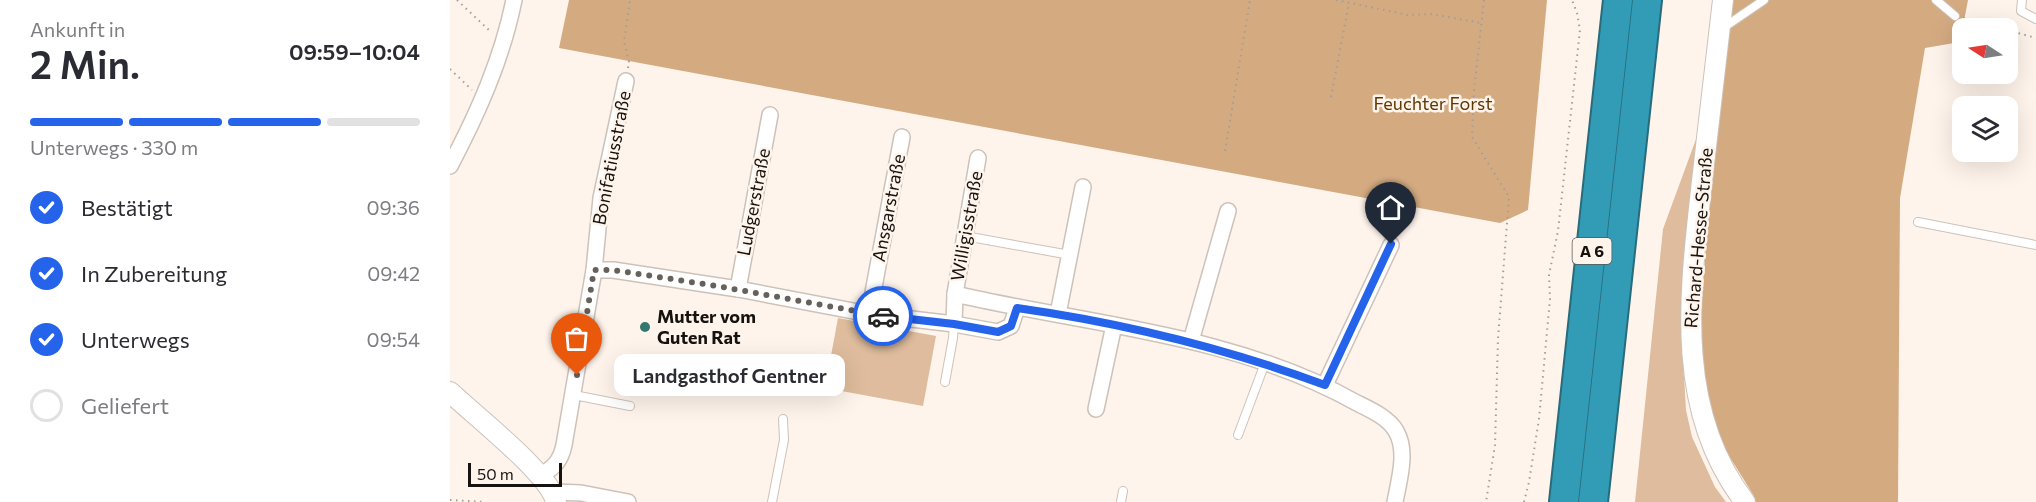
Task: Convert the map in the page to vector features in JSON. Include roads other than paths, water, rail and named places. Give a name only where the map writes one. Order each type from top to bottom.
[{"type":"highway","name":"A 6","points":[[1564,502],[1618,0]]},
{"type":"highway","name":"A 6","points":[[1593,502],[1647,0]]},
{"type":"street","points":[[450,166],[483,100],[503,43],[514,0]]},
{"type":"street","name":"Richard-Hesse-Straße","points":[[1723,0],[1694,252],[1690,301],[1691,346],[1695,387],[1707,431],[1725,472],[1745,502]]},
{"type":"street","name":"Bonifatiusstraße","points":[[541,475],[555,465],[562,453],[574,395],[594,270],[601,198],[627,81]]},
{"type":"street","name":"Ludgerstraße","points":[[738,290],[770,115]]},
{"type":"street","name":"Ansgarstraße","points":[[869,314],[902,136]]},
{"type":"street","name":"Willigisstraße","points":[[954,324],[955,294],[978,158]]},
{"type":"street","points":[[1058,314],[1083,187]]},
{"type":"street","points":[[1191,341],[1228,211]]},
{"type":"street","points":[[1325,385],[1391,244]]},
{"type":"street","points":[[594,270],[613,270],[869,314],[954,324],[998,332],[1011,326],[1017,308]]},
{"type":"street","points":[[955,294],[1191,341],[1265,363],[1325,385],[1377,414],[1395,428],[1402,443],[1395,502]]},
{"type":"street","points":[[1096,409],[1114,325]]},
{"type":"street","points":[[450,392],[541,475],[555,497],[581,493],[628,502]]},
{"type":"lane","points":[[1720,31],[1764,0]]},
{"type":"lane","points":[[1936,0],[1955,16]]},
{"type":"lane","points":[[2022,0],[2021,11],[2036,19]]},
{"type":"lane","points":[[1918,222],[2036,245]]},
{"type":"lane","points":[[965,236],[1070,255]]},
{"type":"lane","points":[[945,382],[954,324]]},
{"type":"lane","points":[[1238,435],[1265,363]]},
{"type":"lane","points":[[574,395],[630,406]]},
{"type":"lane","points":[[772,502],[784,440],[783,419]]},
{"type":"lane","points":[[1120,502],[1123,491]]},
{"type":"place","name":"Mutter vom Guten Rat","points":[[645,327]]},
{"type":"place","name":"Landgasthof Gentner","points":[[577,375]]},
{"type":"park label","name":"Feuchter Forst","points":[[1433,104]]}]
